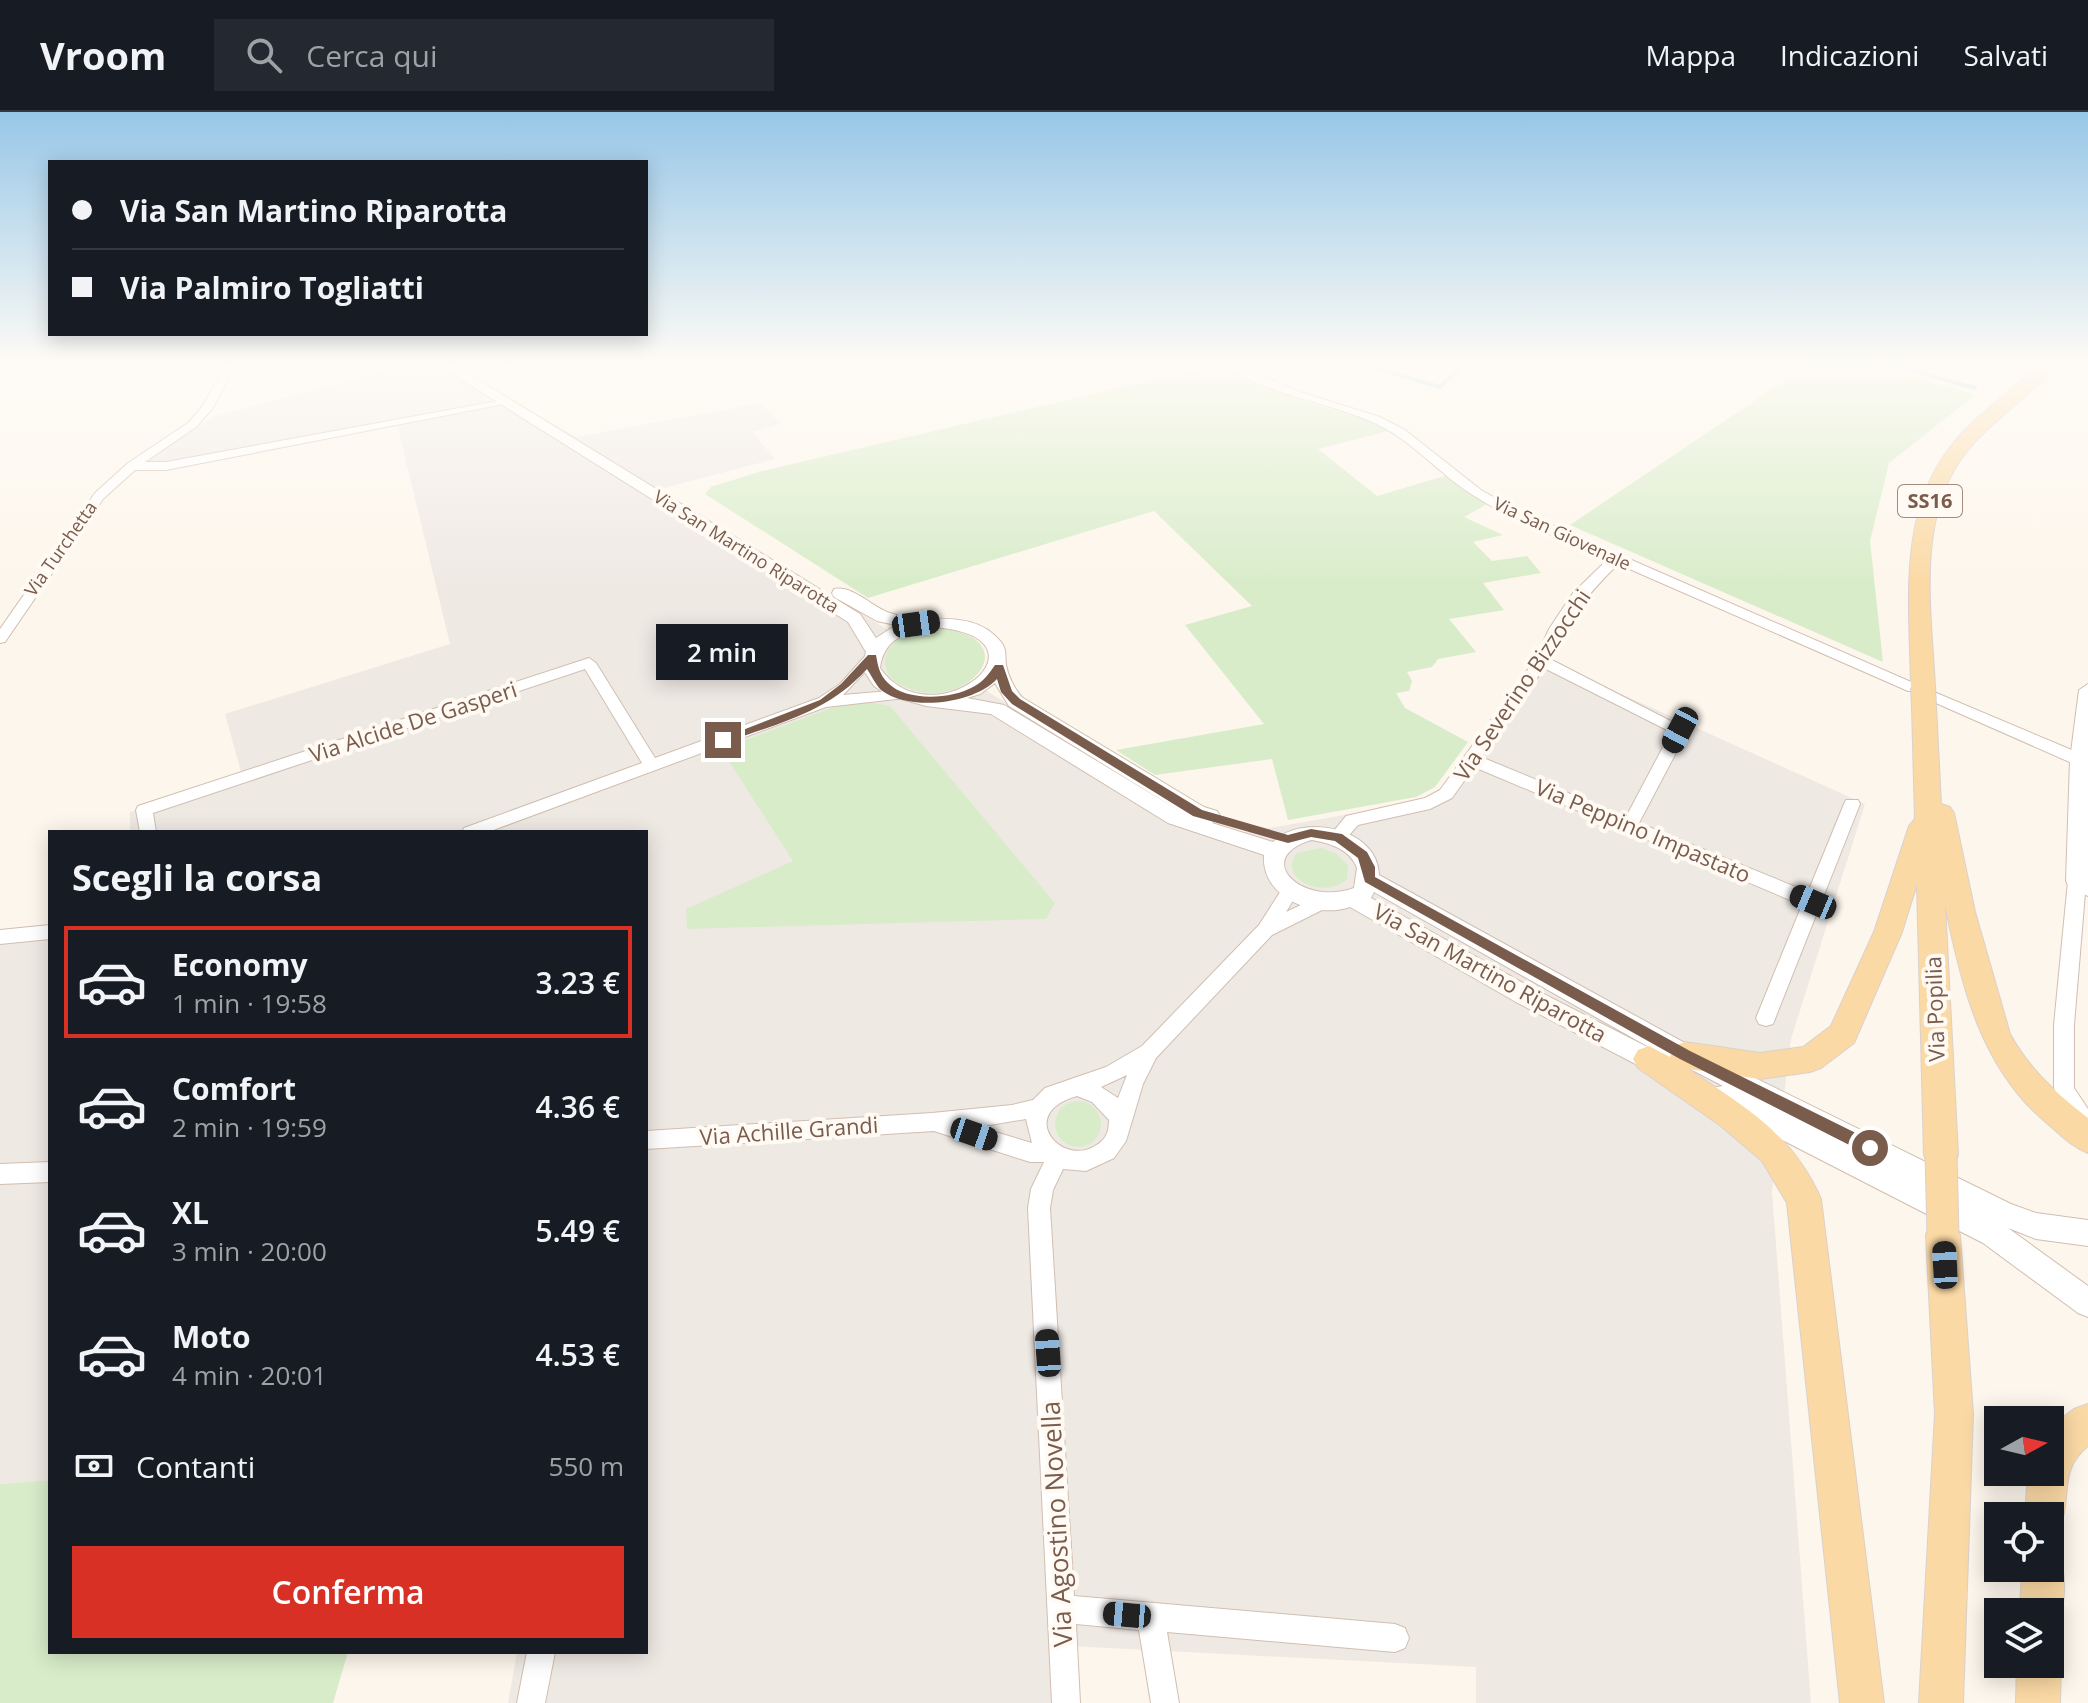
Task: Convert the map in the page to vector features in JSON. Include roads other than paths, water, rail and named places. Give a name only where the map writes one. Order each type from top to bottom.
[{"type":"main road","name":"Via Popilia","points":[[1941,1703],[1954,1414],[1943,1235],[1920,543],[1932,491],[1958,450],[1972,437]]},
{"type":"main road","points":[[1925,755],[1935,786],[1961,912],[1995,1035],[2007,1058],[2039,1098],[2088,1138]]},
{"type":"main road","points":[[1667,1057],[1760,1066],[1810,1059],[1843,1034],[1888,932],[1914,844],[1928,815]]},
{"type":"main road","points":[[1667,1057],[1774,1151],[1804,1199],[1862,1703]]},
{"type":"main road","points":[[2064,1440],[2088,1423]]},
{"type":"main road","points":[[2038,1703],[2039,1678]]},
{"type":"street","name":"Via Turchetta","points":[[0,639],[88,509],[132,466],[172,437]]},
{"type":"street","points":[[132,466],[166,466],[320,437]]},
{"type":"street","name":"Via San Martino Riparotta","points":[[559,437],[854,618],[862,626],[873,654]]},
{"type":"street","name":"Via San Martino Riparotta","points":[[585,437],[869,611],[916,624]]},
{"type":"street","name":"Via San Giovenale","points":[[1408,437],[1477,493],[1511,512],[1615,560],[2080,760]]},
{"type":"street","name":"Via Severino Bizzocchi","points":[[1338,837],[1352,820],[1430,803],[1446,794],[1542,661],[1556,629],[1578,596],[1615,560]]},
{"type":"street","points":[[476,830],[824,702],[845,687],[898,630],[916,624],[954,622],[978,630],[996,643],[1007,692],[1016,702],[1198,813],[1281,845]]},
{"type":"street","points":[[873,654],[871,668],[876,679],[900,695]]},
{"type":"street","points":[[1542,661],[1680,730],[1630,825]]},
{"type":"street","name":"Via Alcide De Gasperi","points":[[148,830],[144,810],[589,663],[652,766]]},
{"type":"street","points":[[940,700],[978,689],[991,679],[999,667]]},
{"type":"street","points":[[2088,690],[2080,760],[2082,885],[2064,1025],[2064,1088],[2072,1105],[2088,1124]]},
{"type":"street","points":[[824,702],[900,695],[975,702],[997,709],[1175,818],[1281,845],[1311,833],[1338,837],[1363,855],[1369,867],[1361,889],[1320,903],[1290,891],[1274,872],[1281,845]]},
{"type":"street","name":"Via Peppino Impastato","points":[[1472,760],[1813,902]]},
{"type":"street","points":[[1766,1018],[1852,804]]},
{"type":"street","name":"Via San Martino Riparotta","points":[[1361,889],[1524,995],[1667,1057],[2003,1214],[2036,1226],[2088,1233]]},
{"type":"street","name":"Via San Martino Riparotta","points":[[1361,889],[1993,1234],[2088,1303]]},
{"type":"street","name":"Via Achille Grandi","points":[[648,1140],[932,1122],[1012,1114],[1039,1107],[1056,1092],[1113,1073],[1149,1052],[1265,930],[1290,891]]},
{"type":"street","name":"Via Achille Grandi","points":[[1265,930],[1320,903]]},
{"type":"street","points":[[0,937],[48,932]]},
{"type":"street","name":"Via Achille Grandi","points":[[932,1122],[1030,1152],[1083,1161],[1105,1153],[1118,1135],[1133,1084],[1149,1052]]},
{"type":"street","points":[[1077,1087],[1090,1089],[1111,1102],[1119,1124]]},
{"type":"street","points":[[1039,1107],[1035,1127],[1038,1136],[1055,1155]]},
{"type":"street","name":"Via Agostino Novella","points":[[1055,1155],[1042,1189],[1039,1208],[1066,1703]]},
{"type":"street","points":[[0,1174],[48,1172]]},
{"type":"street","points":[[1062,1609],[1395,1638]]},
{"type":"street","points":[[1151,1617],[1165,1703]]},
{"type":"street","points":[[531,1703],[541,1654]]}]
